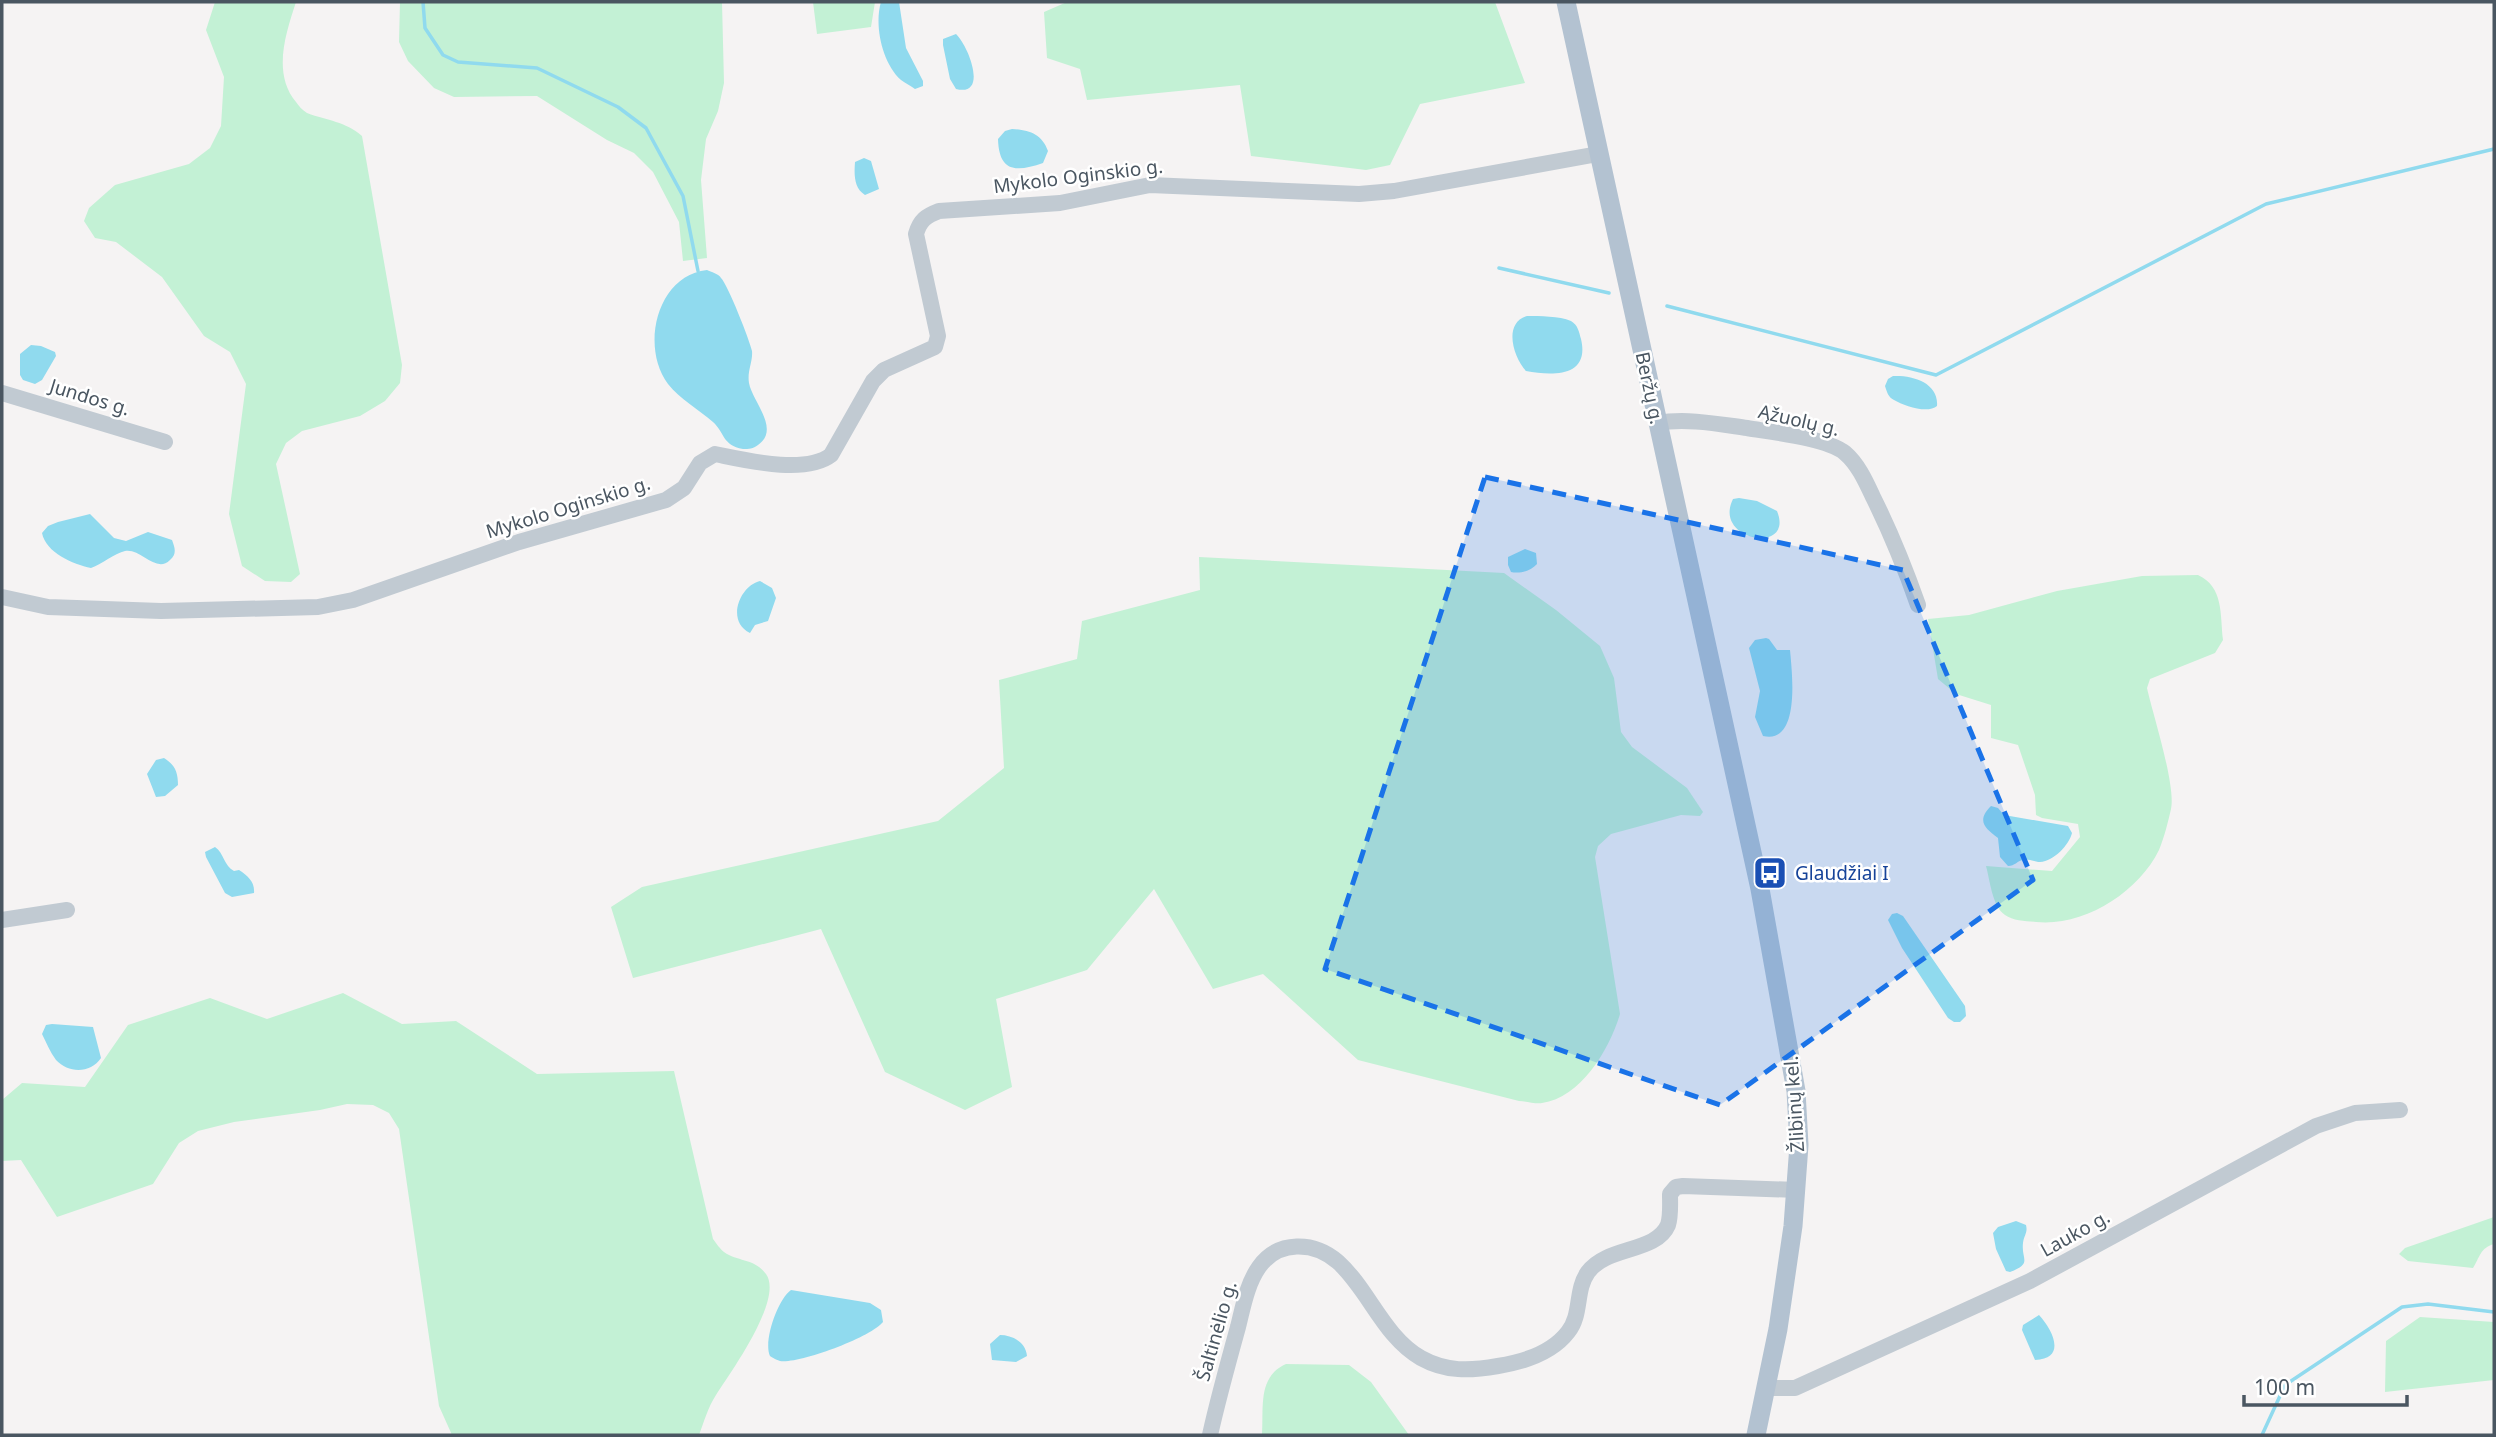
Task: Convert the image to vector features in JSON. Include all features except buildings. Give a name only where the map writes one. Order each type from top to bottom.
[{"type":"main road","name":"Beržų g.","points":[[1566,2],[1734,775]]},
{"type":"main road","name":"Žlibinų kel.","points":[[1734,775],[1760,889],[1793,1064],[1798,1118],[1797,1190],[1787,1276],[1756,1435]]},
{"type":"street","name":"Mykolo Oginskio g.","points":[[2,597],[48,607],[148,610],[318,607],[353,600],[519,542],[666,500],[684,488],[700,463],[715,454],[770,465],[823,461],[831,455],[873,381],[884,370],[935,347],[939,336],[916,234],[919,223],[928,215],[939,211],[1060,204],[1150,186],[1359,194],[1394,191],[1598,154]]},
{"type":"street","name":"Jundos g.","points":[[2,393],[165,442]]},
{"type":"street","name":"Ąžuolų g.","points":[[1657,423],[1704,422],[1783,433],[1833,446],[1845,453],[1859,470],[1898,548],[1919,605]]},
{"type":"street","points":[[2,920],[67,910]]},
{"type":"street","name":"Lauko g.","points":[[1766,1388],[1795,1388],[1968,1311],[2064,1264],[2316,1126],[2355,1112],[2400,1110]]},
{"type":"street","name":"Šaltinėlio g.","points":[[1210,1435],[1250,1284],[1264,1260],[1279,1250],[1293,1246],[1324,1252],[1338,1262],[1388,1328],[1418,1356],[1438,1366],[1479,1370],[1530,1358],[1557,1343],[1574,1323],[1587,1273],[1596,1263],[1608,1256],[1645,1244],[1664,1232],[1669,1223],[1670,1194],[1676,1187],[1797,1190]]},
{"type":"highlighted area","points":[[1485,477],[1903,570],[2033,880],[1720,1105],[1325,969]]},
{"type":"green space","points":[[215,2],[296,2],[285,40],[284,78],[289,91],[305,112],[343,124],[362,136],[402,365],[400,383],[385,401],[360,416],[302,431],[286,443],[276,464],[300,574],[291,582],[265,581],[242,566],[229,514],[246,384],[230,352],[204,336],[162,277],[116,242],[95,238],[84,221],[89,208],[115,185],[189,164],[210,148],[221,126],[224,77],[206,30]]},
{"type":"green space","points":[[400,2],[722,2],[724,83],[718,111],[706,139],[701,180],[707,258],[683,261],[679,222],[653,172],[634,153],[607,140],[537,96],[454,97],[434,88],[408,61],[399,42]]},
{"type":"green space","points":[[813,2],[875,2],[871,27],[817,34]]},
{"type":"green space","points":[[1067,2],[1495,2],[1525,83],[1420,104],[1390,165],[1366,170],[1251,156],[1240,85],[1087,100],[1080,69],[1047,58],[1044,12]]},
{"type":"green space","points":[[1199,557],[1504,573],[1600,646],[1614,678],[1621,732],[1632,747],[1687,788],[1703,812],[1700,816],[1681,815],[1611,834],[1598,846],[1595,857],[1620,1014],[1601,1056],[1581,1082],[1569,1092],[1542,1103],[1519,1101],[1358,1060],[1263,974],[1213,989],[1154,889],[1087,970],[996,999],[1012,1087],[965,1110],[885,1072],[821,929],[633,978],[611,907],[642,887],[938,821],[1004,768],[999,680],[1077,659],[1082,621],[1200,590]]},
{"type":"green space","points":[[2198,575],[2206,580],[2217,594],[2223,640],[2215,653],[2150,679],[2147,688],[2172,798],[2169,819],[2159,850],[2138,880],[2107,904],[2090,913],[2054,922],[2024,921],[2008,917],[1997,906],[1986,866],[2052,871],[2080,837],[2078,824],[2036,815],[2035,795],[2018,745],[1991,738],[1991,705],[1956,694],[1938,679],[1928,619],[1969,615],[2057,591],[2142,576]]},
{"type":"green space","points":[[343,993],[402,1024],[456,1021],[537,1074],[674,1071],[713,1239],[724,1252],[761,1269],[770,1285],[762,1317],[743,1354],[713,1400],[699,1435],[452,1435],[439,1406],[399,1129],[389,1113],[373,1105],[347,1104],[234,1122],[198,1131],[179,1143],[153,1184],[57,1217],[21,1160],[2,1161],[2,1100],[22,1083],[85,1087],[128,1025],[210,998],[267,1019]]},
{"type":"green space","points":[[2494,1217],[2494,1244],[2483,1250],[2473,1268],[2408,1261],[2399,1254],[2405,1248]]},
{"type":"green space","points":[[2420,1317],[2494,1322],[2494,1380],[2385,1392],[2386,1341]]},
{"type":"green space","points":[[1286,1364],[1349,1365],[1371,1382],[1409,1435],[1262,1435],[1266,1385],[1270,1377]]},
{"type":"water","points":[[881,2],[899,2],[906,48],[923,86],[915,89],[901,80],[884,54],[878,22]]},
{"type":"water","points":[[956,34],[966,48],[973,69],[972,85],[966,89],[956,89],[950,79],[943,45],[943,39]]},
{"type":"water","points":[[1012,129],[1029,132],[1042,141],[1048,151],[1043,163],[1025,168],[1006,164],[999,150],[998,139],[1005,131]]},
{"type":"water","points":[[864,158],[871,161],[879,189],[865,195],[857,185],[855,172],[855,162]]},
{"type":"water","points":[[707,270],[719,275],[724,283],[752,351],[749,383],[767,431],[758,445],[751,448],[743,449],[731,445],[713,422],[668,384],[655,351],[658,315],[665,299],[676,285],[690,275]]},
{"type":"water","points":[[1527,316],[1561,318],[1575,325],[1581,339],[1582,351],[1580,361],[1575,367],[1558,373],[1526,371],[1514,349],[1513,333],[1515,326]]},
{"type":"water","points":[[31,345],[55,352],[56,356],[42,380],[35,384],[23,380],[20,375],[20,354]]},
{"type":"water","points":[[1893,376],[1909,377],[1929,386],[1937,398],[1937,406],[1928,409],[1916,408],[1892,399],[1885,386]]},
{"type":"water","points":[[1733,499],[1757,501],[1777,511],[1779,525],[1775,534],[1765,538],[1754,537],[1742,533],[1734,525],[1730,513]]},
{"type":"water","points":[[90,514],[114,538],[126,541],[148,532],[172,540],[174,555],[165,564],[159,564],[137,553],[125,551],[91,568],[76,564],[49,546],[42,533],[48,526]]},
{"type":"water","points":[[1525,549],[1536,553],[1537,564],[1525,571],[1511,572],[1508,557]]},
{"type":"water","points":[[760,581],[772,588],[776,598],[768,621],[755,625],[750,633],[738,621],[738,605],[746,590]]},
{"type":"water","points":[[1766,638],[1777,650],[1790,650],[1791,660],[1792,705],[1784,729],[1775,736],[1763,736],[1755,717],[1760,691],[1749,648],[1755,640]]},
{"type":"water","points":[[164,758],[175,769],[178,785],[165,796],[156,797],[147,774],[156,760]]},
{"type":"water","points":[[1991,806],[1998,808],[2004,815],[2068,826],[2072,833],[2060,852],[2050,859],[2040,862],[2019,861],[2008,866],[2000,857],[1998,838],[1984,824],[1984,816]]},
{"type":"water","points":[[215,847],[231,869],[239,870],[250,880],[254,893],[232,897],[225,893],[206,857],[205,852]]},
{"type":"water","points":[[1892,914],[1903,916],[1965,1006],[1966,1016],[1960,1022],[1948,1018],[1902,948],[1888,920]]},
{"type":"water","points":[[46,1025],[93,1027],[101,1058],[86,1069],[61,1065],[42,1034]]},
{"type":"water","points":[[2016,1221],[2026,1225],[2024,1263],[2010,1272],[2006,1271],[1996,1249],[1993,1233],[1998,1227]]},
{"type":"water","points":[[791,1290],[870,1303],[881,1310],[883,1322],[865,1335],[834,1348],[803,1358],[779,1361],[770,1356],[768,1341],[781,1302]]},
{"type":"water","points":[[2039,1315],[2049,1328],[2054,1349],[2051,1355],[2035,1360],[2022,1330],[2023,1325]]},
{"type":"water","points":[[1000,1335],[1018,1340],[1027,1356],[1016,1362],[992,1360],[990,1344]]},
{"type":"waterway","points":[[423,2],[425,28],[443,55],[458,62],[537,68],[618,107],[646,128],[683,196],[698,271]]},
{"type":"waterway","points":[[1667,306],[1936,375],[2266,204],[2494,149]]},
{"type":"waterway","points":[[1499,268],[1609,293]]},
{"type":"waterway","points":[[2262,1435],[2285,1385],[2402,1307],[2428,1304],[2494,1312]]},
{"type":"place","name":"Glaudžiai I","points":[[1770,873]]}]
